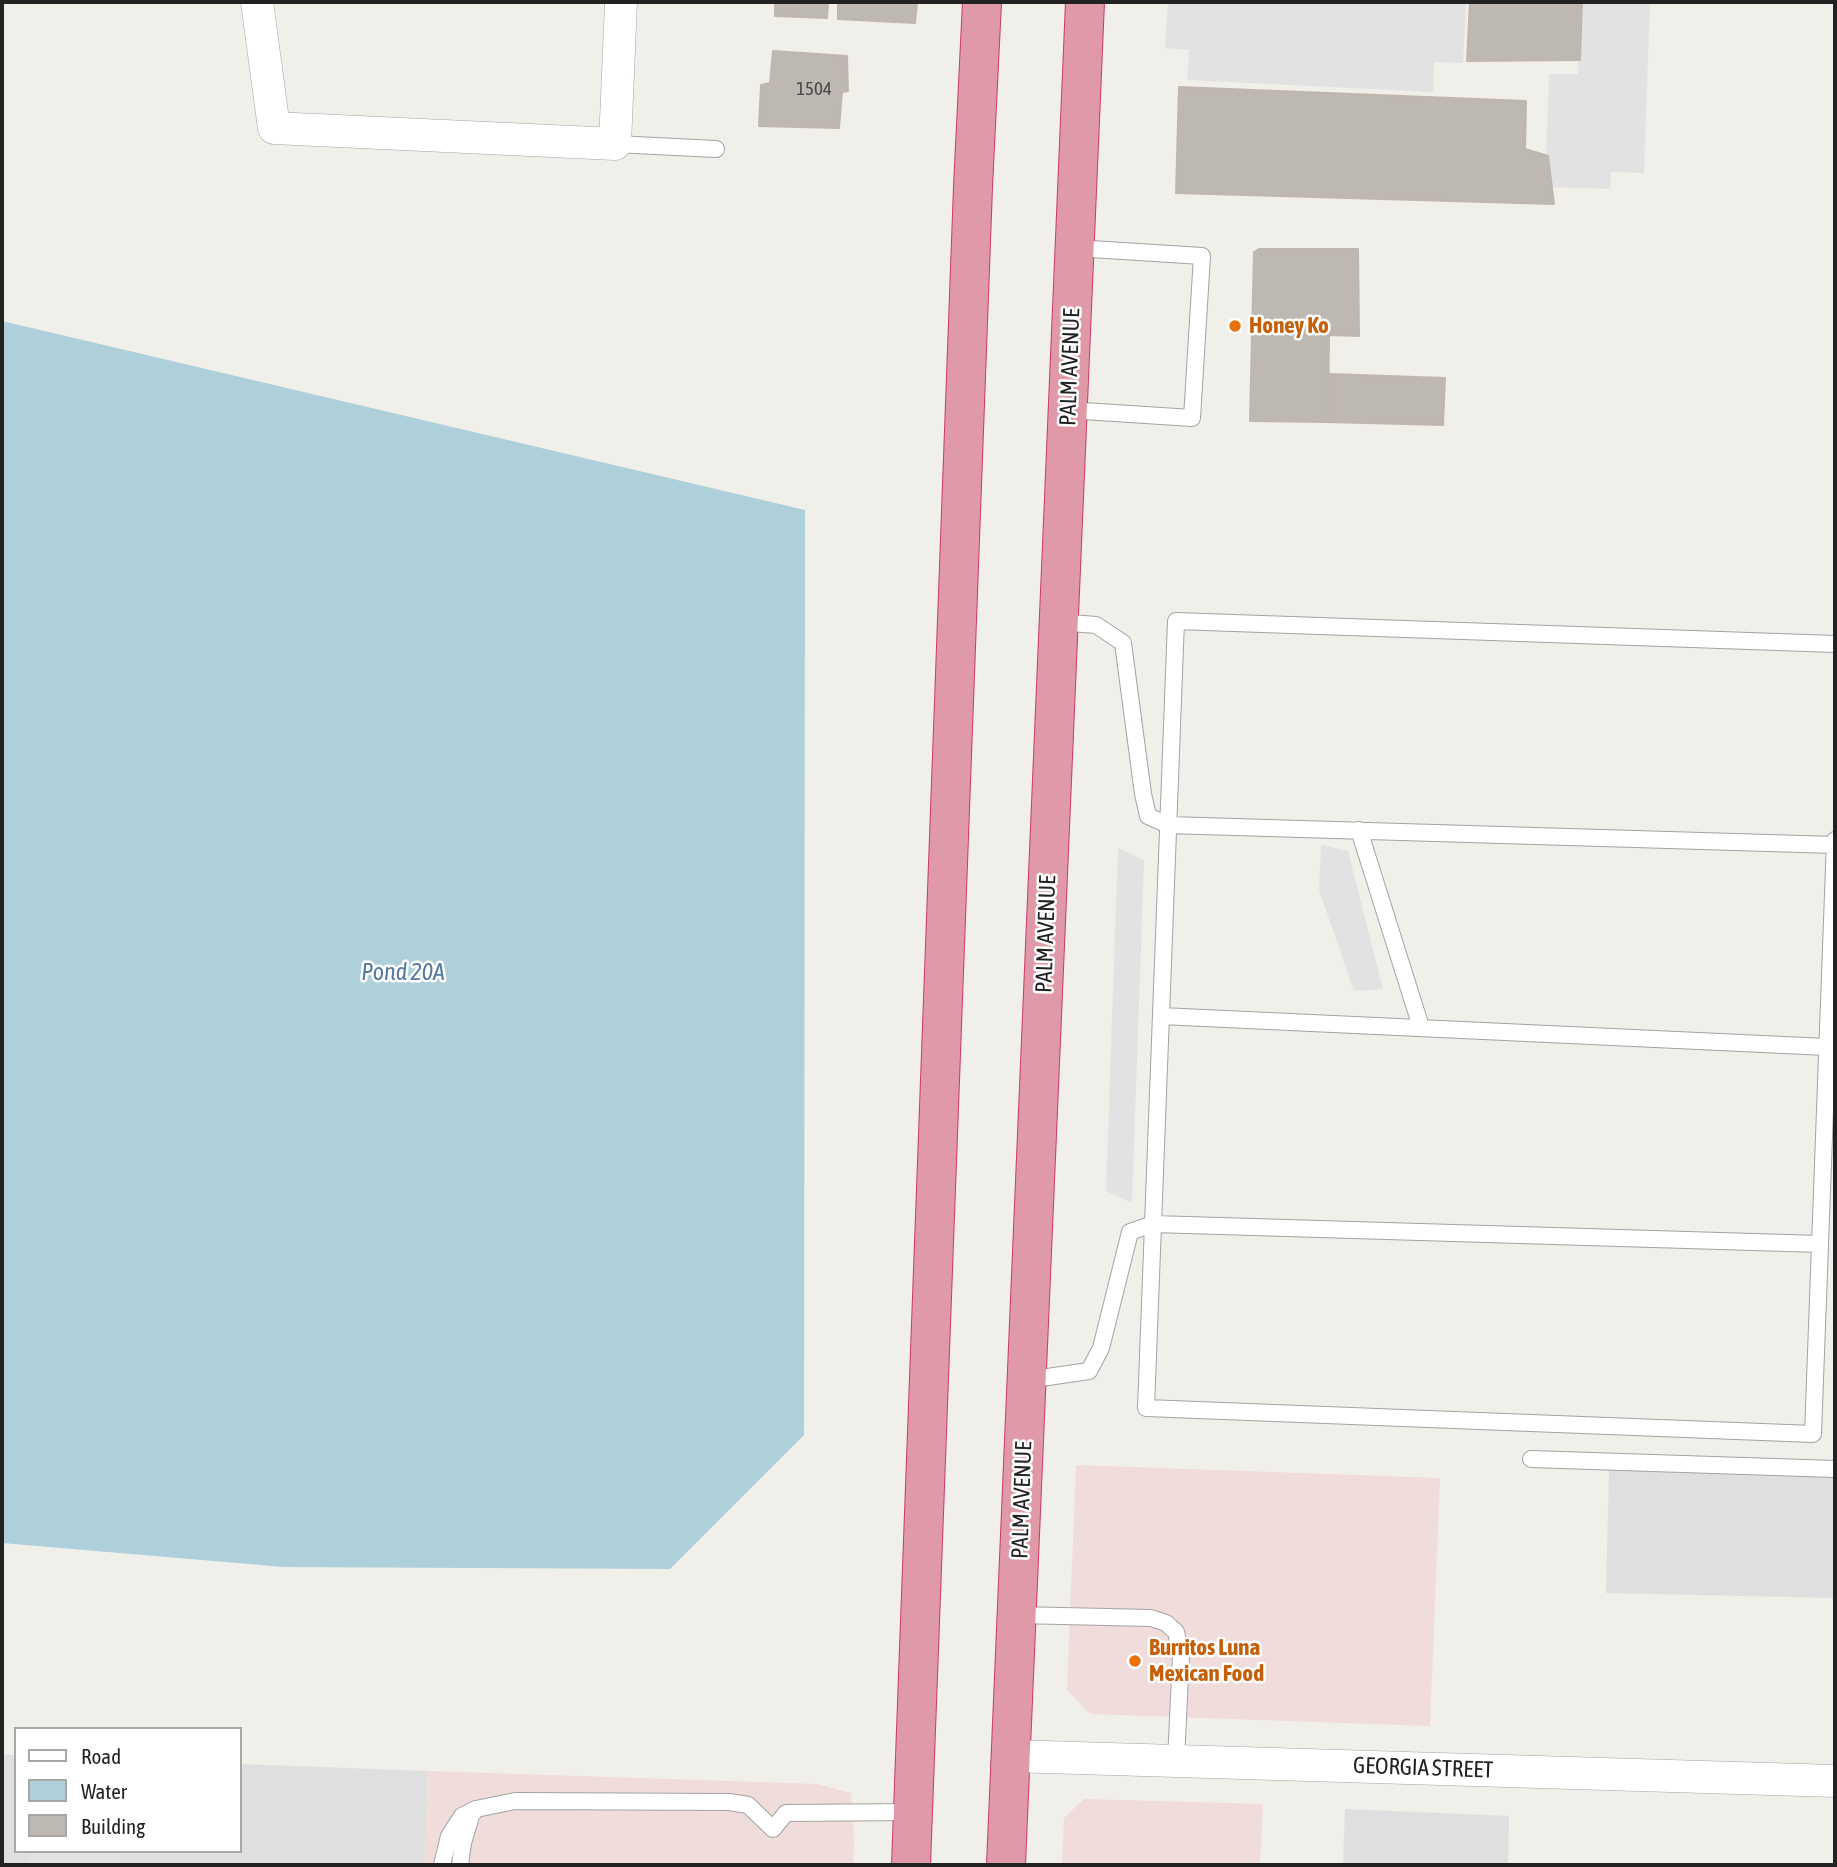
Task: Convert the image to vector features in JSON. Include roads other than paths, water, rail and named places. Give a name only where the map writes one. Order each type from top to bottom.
[{"type":"highway","points":[[911,1865],[982,2]]},
{"type":"highway","name":"PALM AVENUE","points":[[1006,1865],[1085,2]]},
{"type":"street","points":[[257,2],[274,128],[615,144],[621,2]]},
{"type":"street","name":"GEORGIA STREET","points":[[1011,1756],[1835,1782]]},
{"type":"lane","points":[[615,144],[716,149]]},
{"type":"lane","points":[[1068,410],[1192,418],[1202,256],[1075,248]]},
{"type":"lane","points":[[1059,622],[1096,625],[1123,643],[1148,816],[1168,825],[1835,843],[1813,1434],[1146,1408],[1168,825],[1176,621],[1835,644]]},
{"type":"lane","points":[[1359,830],[1421,1027]]},
{"type":"lane","points":[[1161,1016],[1828,1047]]},
{"type":"lane","points":[[1027,1380],[1089,1371],[1101,1349],[1130,1232],[1153,1224],[1820,1244]]},
{"type":"lane","points":[[1531,1459],[1835,1469]]},
{"type":"lane","points":[[1017,1615],[1152,1618],[1166,1623],[1176,1632],[1181,1655],[1175,1761]]},
{"type":"lane","points":[[442,1865],[449,1836],[462,1816],[476,1809],[515,1801],[729,1802],[748,1805],[774,1829],[786,1813],[913,1812]]},
{"type":"lane","points":[[460,1865],[463,1843],[471,1816],[476,1809]]},
{"type":"water","name":"Pond 20A","points":[[2,321],[805,510],[804,1435],[670,1569],[284,1567],[2,1543]]},
{"type":"place","name":"Honey Ko","points":[[1235,326]]},
{"type":"place","name":"Burritos Luna Mexican Food","points":[[1135,1661]]}]
